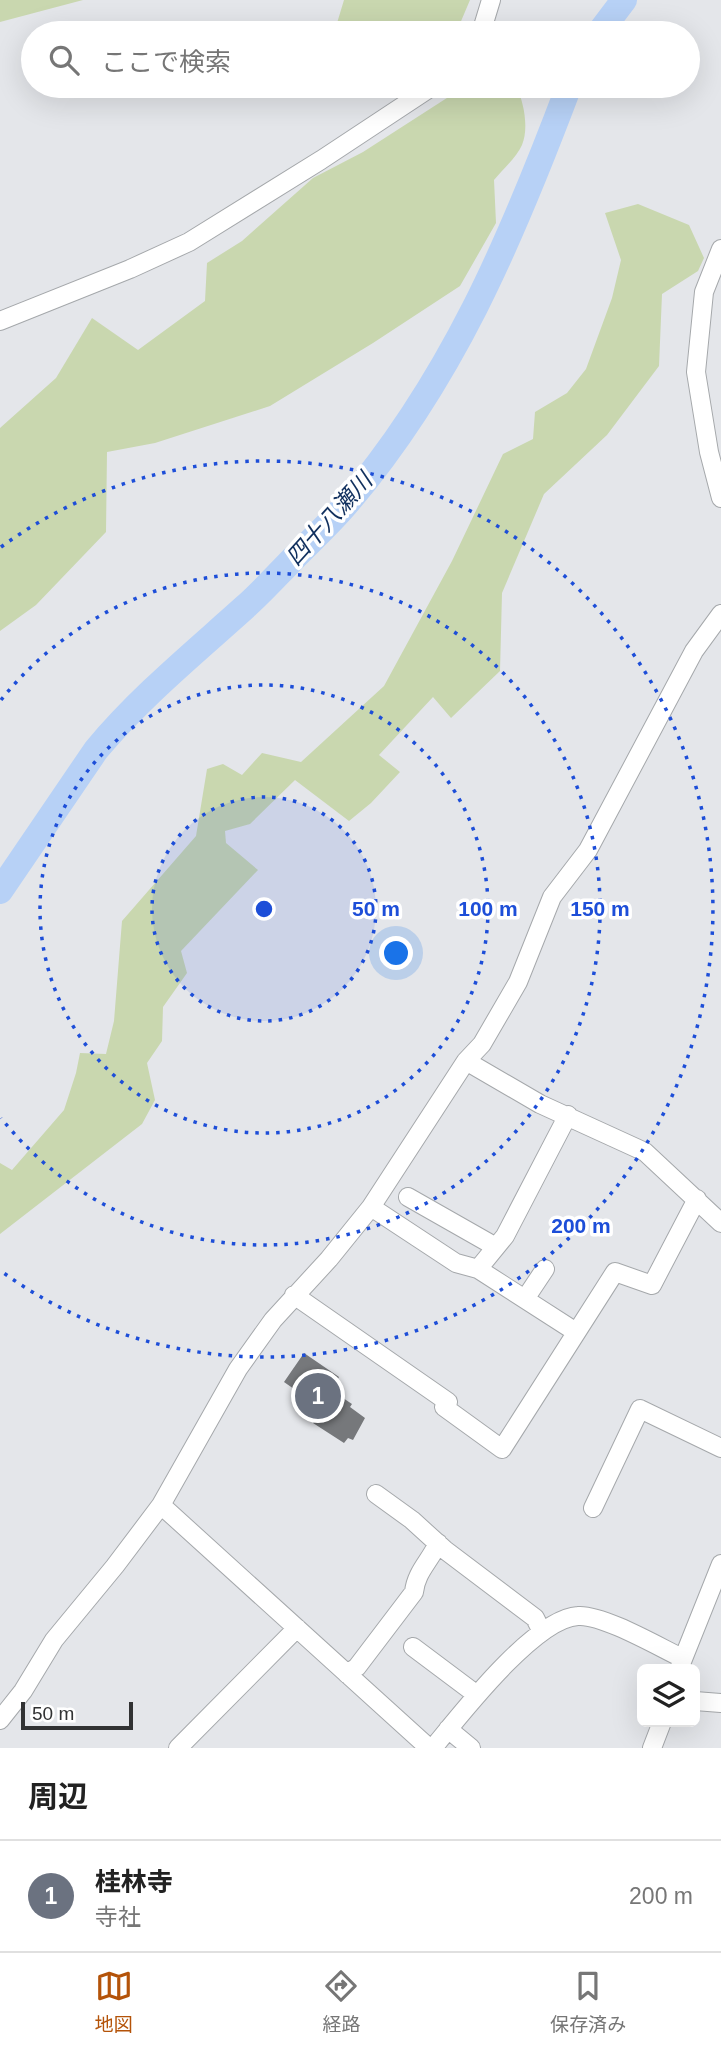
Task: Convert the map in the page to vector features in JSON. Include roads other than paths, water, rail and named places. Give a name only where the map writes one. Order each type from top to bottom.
[{"type":"street","points":[[485,21],[491,0]]},
{"type":"street","points":[[0,321],[130,270],[189,242],[415,98]]},
{"type":"street","points":[[721,249],[704,292],[696,372],[709,452],[721,498]]},
{"type":"street","points":[[0,1720],[23,1692],[54,1640],[161,1505],[238,1369],[273,1320],[329,1259],[371,1207],[466,1061],[482,1044],[518,982],[552,897],[588,850],[694,651],[721,614]]},
{"type":"street","points":[[466,1061],[540,1104],[645,1152],[721,1223]]},
{"type":"street","points":[[478,1269],[496,1247],[530,1192],[568,1115]]},
{"type":"street","points":[[408,1197],[496,1247]]},
{"type":"street","points":[[294,1295],[447,1402],[444,1407],[502,1449],[615,1272],[652,1285],[697,1199]]},
{"type":"street","points":[[371,1207],[456,1263],[478,1269],[576,1332]]},
{"type":"street","points":[[525,1299],[545,1269]]},
{"type":"street","points":[[593,1508],[640,1409],[721,1448]]},
{"type":"street","points":[[376,1494],[535,1618],[541,1630]]},
{"type":"street","points":[[161,1505],[431,1748],[477,1695],[541,1630],[576,1615],[591,1617],[628,1632],[681,1664],[721,1564]]},
{"type":"street","points":[[347,1674],[357,1667],[414,1592],[415,1578],[438,1543]]},
{"type":"street","points":[[178,1748],[297,1628]]},
{"type":"street","points":[[425,1651],[477,1695]]},
{"type":"street","points":[[700,1701],[721,1703]]},
{"type":"street","points":[[652,1748],[660,1727]]},
{"type":"street","points":[[448,1729],[471,1748]]},
{"type":"waterway","name":"四十八瀬川","points":[[608,21],[624,0]]},
{"type":"waterway","name":"四十八瀬川","points":[[0,891],[96,750],[168,676],[264,589],[336,515],[381,461],[415,411],[475,308],[524,199],[564,98]]},
{"type":"place","name":"桂林寺","points":[[318,1396]]}]
